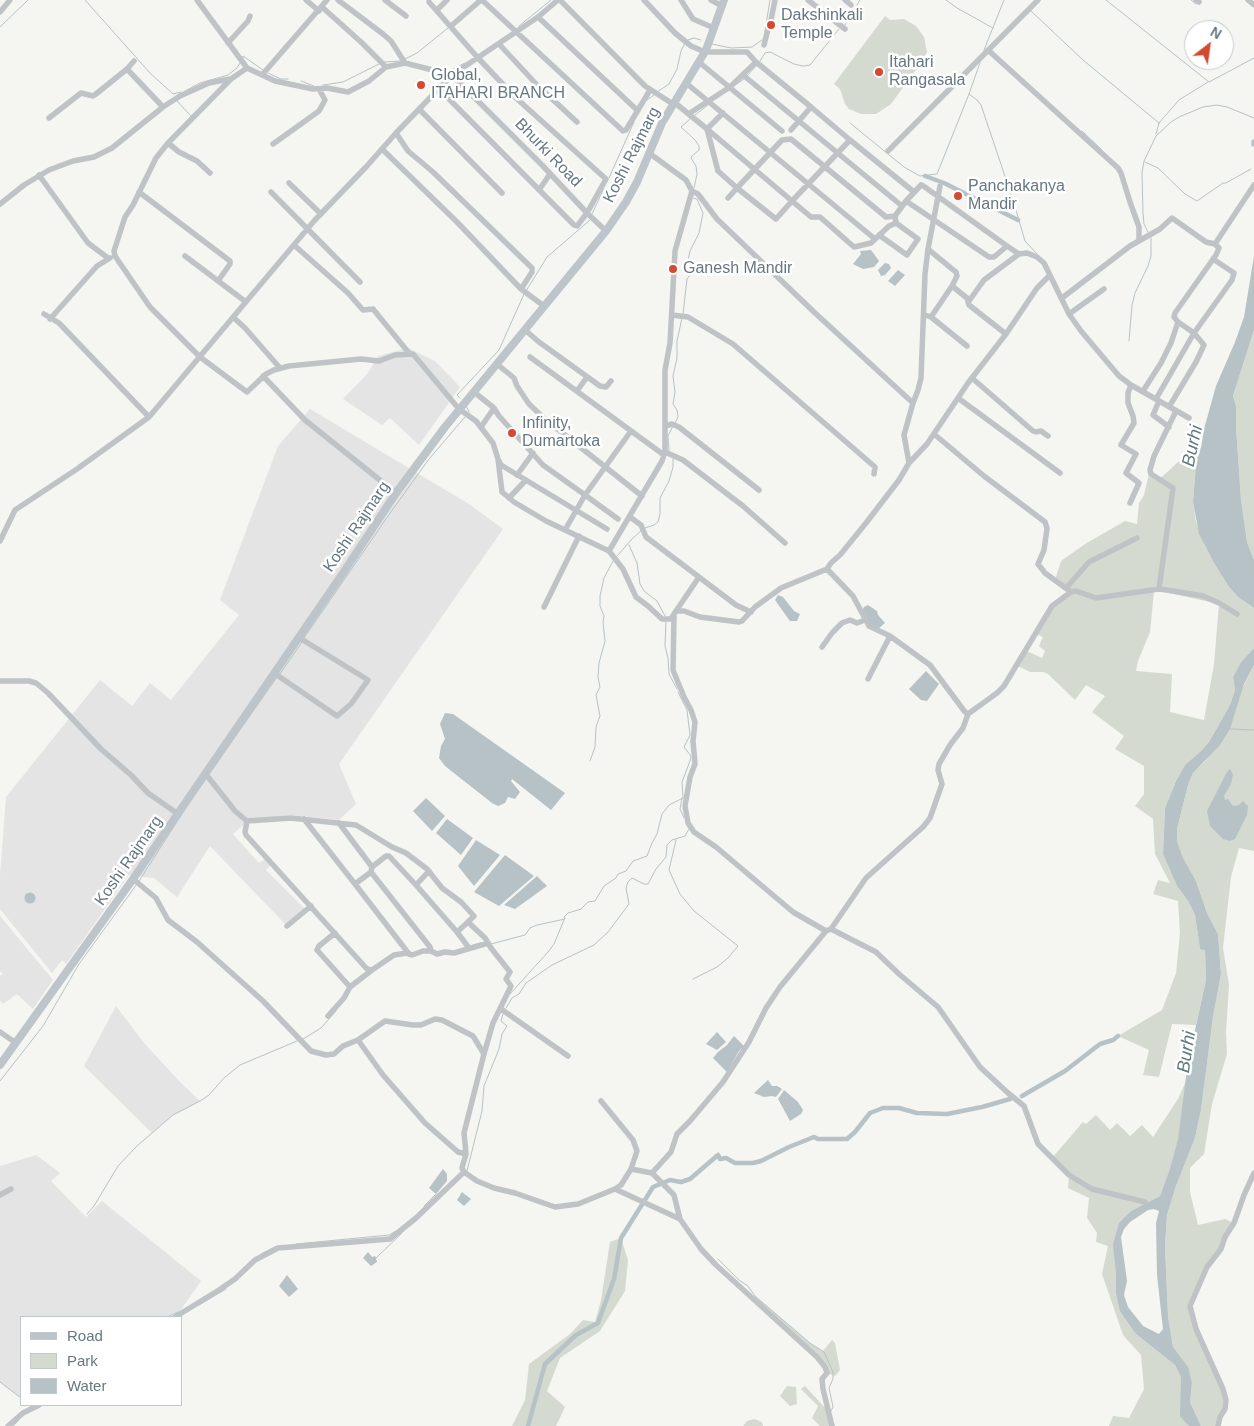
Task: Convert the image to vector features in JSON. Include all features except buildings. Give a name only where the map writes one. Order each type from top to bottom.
[{"type":"main road","name":"Koshi Rajmarg","points":[[0,1065],[136,882],[205,773],[396,493],[459,409],[606,230],[626,202],[662,123],[706,51],[723,3]]},
{"type":"street","points":[[0,12],[10,0]]},
{"type":"street","points":[[198,0],[246,66],[276,81],[344,92],[352,91],[369,82],[386,68],[395,64],[405,63],[395,47],[383,34],[338,0]]},
{"type":"street","points":[[306,0],[321,9],[361,42],[386,68]]},
{"type":"street","points":[[262,74],[327,0]]},
{"type":"street","points":[[385,0],[406,16]]},
{"type":"street","points":[[437,10],[447,0]]},
{"type":"street","points":[[451,26],[481,0],[623,131],[626,130],[636,110],[651,91]]},
{"type":"street","points":[[0,541],[15,510],[77,469],[149,417],[321,214],[439,88],[452,76],[538,17],[559,0],[651,91],[693,116],[811,217],[820,217],[854,247],[871,243],[889,226],[896,223]]},
{"type":"street","points":[[644,0],[691,46],[706,51],[747,52],[758,64],[914,192]]},
{"type":"street","points":[[681,0],[693,19],[714,28]]},
{"type":"street","points":[[711,0],[723,3]]},
{"type":"street","points":[[764,45],[775,0]]},
{"type":"street","points":[[808,0],[845,28]]},
{"type":"street","points":[[845,0],[851,5]]},
{"type":"street","points":[[888,151],[1038,0]]},
{"type":"street","points":[[1248,0],[1254,5]]},
{"type":"street","points":[[429,2],[516,98],[606,179],[589,216],[575,226],[439,88]]},
{"type":"street","points":[[228,43],[248,21],[250,16]]},
{"type":"street","points":[[538,17],[636,110]]},
{"type":"street","points":[[499,44],[538,86],[577,122]]},
{"type":"street","points":[[988,50],[1118,168],[1139,227],[1139,240]]},
{"type":"street","points":[[49,118],[81,93],[93,96],[96,94],[134,61]]},
{"type":"street","points":[[699,62],[782,131],[791,130],[810,107]]},
{"type":"street","name":"Bhurki Road","points":[[405,63],[452,76],[550,174],[589,216],[606,230]]},
{"type":"street","points":[[693,116],[746,77],[758,64]]},
{"type":"street","points":[[50,319],[97,266],[111,257],[124,217],[156,158],[230,79],[246,66]]},
{"type":"street","points":[[127,69],[163,107]]},
{"type":"street","points":[[746,77],[838,153],[904,204],[934,220],[989,258],[994,257],[1007,246]]},
{"type":"street","points":[[0,204],[49,170],[73,161],[94,157],[112,148],[163,107],[180,96],[209,83],[230,79]]},
{"type":"street","points":[[686,83],[808,184],[877,237],[907,255],[918,240],[896,223],[895,216],[918,187],[922,185],[1019,254]]},
{"type":"street","points":[[273,144],[319,111],[325,100],[319,89]]},
{"type":"street","points":[[419,109],[502,193]]},
{"type":"street","points":[[707,129],[723,113]]},
{"type":"street","points":[[707,129],[718,171],[776,219],[850,140]]},
{"type":"street","points":[[791,130],[792,139],[886,217],[889,226]]},
{"type":"street","points":[[782,131],[782,140]]},
{"type":"street","points":[[396,133],[408,150],[532,268],[524,292]]},
{"type":"street","points":[[728,198],[782,140],[792,139]]},
{"type":"street","points":[[168,143],[179,152],[197,161],[210,173]]},
{"type":"street","points":[[382,149],[457,222],[524,292],[544,306]]},
{"type":"street","points":[[649,153],[686,180],[693,192],[701,197],[717,219],[877,372],[913,403]]},
{"type":"street","points":[[538,190],[550,174]]},
{"type":"street","points":[[39,176],[88,243],[111,257],[150,307],[200,356],[246,391],[263,376],[280,368],[361,359],[379,361],[395,355],[409,353]]},
{"type":"street","points":[[289,183],[321,214]]},
{"type":"street","points":[[1215,244],[1254,185]]},
{"type":"street","points":[[910,463],[904,434],[920,378],[928,249],[940,186]]},
{"type":"street","points":[[139,192],[230,261],[230,264],[218,281]]},
{"type":"street","points":[[271,192],[360,282]]},
{"type":"street","points":[[609,551],[667,454],[664,426],[665,370],[670,344],[675,251],[693,192]]},
{"type":"street","points":[[886,217],[895,216]]},
{"type":"street","points":[[1062,298],[1130,246],[1160,229],[1172,218],[1206,242],[1215,244],[1219,248],[1175,313],[1174,317],[1178,322],[1194,333],[1204,345],[1204,348],[1169,407]]},
{"type":"street","points":[[294,245],[348,293],[363,310],[373,308],[409,353],[413,354],[459,409],[481,427],[492,444],[501,465],[607,529]]},
{"type":"street","points":[[928,249],[956,272],[957,276],[931,317]]},
{"type":"street","points":[[969,301],[984,280],[1019,254],[1027,253],[1037,257],[1044,263],[1069,314],[1119,376],[1189,418]]},
{"type":"street","points":[[185,256],[246,302]]},
{"type":"street","points":[[1169,426],[1153,415],[1158,400],[1194,333],[1230,286],[1234,276],[1234,273],[1213,259]]},
{"type":"street","points":[[498,458],[502,492],[508,498],[533,514],[609,551],[623,569],[636,597],[659,618],[670,617],[684,612],[700,617],[739,622],[781,588],[827,570],[830,563],[840,555],[899,480],[910,463],[927,444],[972,378],[1006,334],[1023,306],[1049,276]]},
{"type":"street","points":[[952,286],[967,298],[969,305],[974,310],[1006,334]]},
{"type":"street","points":[[1069,314],[1104,289]]},
{"type":"street","points":[[44,314],[60,323],[149,417]]},
{"type":"street","points":[[672,315],[682,316],[701,324],[733,344],[875,467],[874,474]]},
{"type":"street","points":[[925,315],[931,317],[967,346]]},
{"type":"street","points":[[233,317],[280,368]]},
{"type":"street","points":[[1143,391],[1167,352],[1178,322]]},
{"type":"street","points":[[525,330],[604,388],[611,381]]},
{"type":"street","points":[[530,356],[631,431],[667,454],[683,460],[743,506],[785,543]]},
{"type":"street","points":[[496,364],[514,378],[529,404],[546,420],[642,496]]},
{"type":"street","points":[[263,376],[317,430],[396,493]]},
{"type":"street","points":[[578,392],[587,377]]},
{"type":"street","points":[[972,378],[1033,431],[1041,431],[1048,436]]},
{"type":"street","points":[[1130,503],[1139,483],[1126,473],[1136,454],[1121,446],[1134,423],[1128,403],[1128,393],[1131,384]]},
{"type":"street","points":[[474,392],[494,408],[544,466],[618,519]]},
{"type":"street","points":[[958,398],[1060,473]]},
{"type":"street","points":[[481,427],[494,408]]},
{"type":"street","points":[[1159,589],[1173,488],[1151,474],[1150,470],[1154,456],[1176,411]]},
{"type":"street","points":[[664,426],[674,424],[688,432],[758,490]]},
{"type":"street","points":[[565,530],[586,495],[631,431]]},
{"type":"street","points":[[934,434],[976,470],[1045,522],[1047,528],[1044,550],[1038,564],[1045,573],[1069,589],[1096,598],[1159,589],[1203,596],[1219,603],[1236,614]]},
{"type":"street","points":[[517,475],[533,453]]},
{"type":"street","points":[[508,498],[526,480]]},
{"type":"street","points":[[630,517],[641,525],[646,537],[736,605],[751,612]]},
{"type":"street","points":[[544,607],[579,536]]},
{"type":"street","points":[[652,1173],[671,1152],[680,1130],[690,1122],[722,1082],[749,1042],[766,1008],[780,987],[829,930],[866,878],[923,827],[930,818],[942,784],[938,770],[939,764],[950,745],[964,728],[968,714],[1004,686],[1052,606],[1069,589],[1089,562],[1137,538]]},
{"type":"street","points":[[827,570],[853,596],[865,620],[871,627],[890,636],[930,665],[968,714]]},
{"type":"street","points":[[699,577],[670,617],[673,670],[684,697],[692,710],[695,722],[693,741],[695,764],[690,777],[684,806],[688,823],[694,832],[716,847],[793,912],[876,952],[938,1007],[980,1067],[1024,1106],[1038,1144],[1069,1175],[1092,1189],[1145,1202]]},
{"type":"street","points":[[822,647],[842,623],[865,620]]},
{"type":"street","points":[[868,679],[890,636]]},
{"type":"street","points":[[274,673],[337,716],[351,704],[368,680],[298,637]]},
{"type":"street","points":[[0,680],[36,683],[48,693],[101,750],[131,775],[148,793],[178,814]]},
{"type":"street","points":[[205,773],[235,811],[248,821],[291,818],[356,825],[392,847],[406,853],[429,871],[442,888],[461,902],[474,916],[457,932]]},
{"type":"street","points":[[304,819],[409,954]]},
{"type":"street","points":[[248,821],[245,832],[246,836],[367,969],[372,970]]},
{"type":"street","points":[[339,823],[430,947],[431,951]]},
{"type":"street","points":[[355,884],[388,856],[416,885],[470,948]]},
{"type":"street","points":[[416,885],[429,871]]},
{"type":"street","points":[[136,882],[156,898],[168,920],[197,942],[263,1000],[311,1051],[326,1055],[334,1054],[343,1046],[358,1040],[385,1021],[421,1025],[435,1020],[442,1020],[473,1036],[484,1054]]},
{"type":"street","points":[[287,926],[310,906]]},
{"type":"street","points":[[468,922],[485,938],[510,972],[506,979],[511,986],[505,997],[503,1010],[493,1022],[464,1133],[466,1154],[462,1168],[464,1172],[477,1181],[494,1188],[555,1207],[578,1204],[615,1190],[621,1185],[631,1169],[637,1151],[633,1140],[601,1101]]},
{"type":"street","points":[[335,933],[319,946],[317,950],[350,988]]},
{"type":"street","points":[[328,1016],[350,988],[394,955],[431,951],[437,954],[454,953],[488,943]]},
{"type":"street","points":[[503,1010],[568,1056]]},
{"type":"street","points":[[0,1032],[16,1043]]},
{"type":"street","points":[[358,1040],[390,1084],[425,1123],[458,1152],[466,1154]]},
{"type":"street","points":[[631,1169],[652,1173],[674,1195],[680,1219],[701,1249],[817,1357],[825,1367],[827,1373],[822,1379],[822,1389],[832,1426]]},
{"type":"street","points":[[177,1316],[235,1279],[255,1260],[278,1248],[390,1239],[416,1218],[464,1172]]},
{"type":"street","points":[[1218,1426],[1220,1417],[1225,1409],[1226,1400],[1223,1389],[1196,1329],[1190,1306],[1207,1267],[1221,1249],[1225,1237],[1234,1223],[1254,1172]]},
{"type":"street","points":[[0,1195],[10,1189]]},
{"type":"street","points":[[615,1190],[680,1219]]},
{"type":"street","points":[[8,1426],[37,1406]]},
{"type":"shaded area","points":[[408,348],[435,361],[460,387],[419,445],[390,418],[382,425],[343,399],[368,373],[378,356]]},
{"type":"shaded area","points":[[310,409],[469,504],[503,529],[339,764],[356,804],[339,820],[291,815],[248,821],[233,834],[259,863],[265,859],[271,865],[266,870],[306,910],[287,926],[210,846],[177,897],[154,878],[129,875],[66,964],[62,960],[52,973],[0,909],[0,875],[6,797],[100,680],[132,706],[150,683],[171,700],[239,615],[220,600],[278,446]]},
{"type":"shaded area","points":[[0,916],[53,980],[33,1009],[17,994],[3,1004],[0,1000],[0,976],[3,974],[0,971]]},
{"type":"shaded area","points":[[116,1006],[144,1043],[200,1101],[173,1115],[152,1133],[84,1066]]},
{"type":"shaded area","points":[[36,1155],[60,1173],[51,1181],[86,1217],[102,1201],[201,1281],[180,1311],[169,1316],[20,1316],[20,1397],[0,1382],[0,1166]]},
{"type":"green space","name":"Itahari Rangasala","points":[[885,16],[890,20],[904,19],[916,26],[924,37],[927,52],[891,104],[876,114],[861,114],[849,109],[845,104],[840,89],[834,84]]},
{"type":"green space","points":[[1254,330],[1254,560],[1247,542],[1241,500],[1236,406],[1233,396]]},
{"type":"green space","points":[[1201,448],[1196,464],[1193,502],[1196,522],[1205,546],[1229,587],[1238,597],[1254,608],[1254,648],[1241,662],[1233,677],[1235,690],[1230,705],[1209,742],[1185,765],[1165,808],[1163,854],[1177,886],[1195,915],[1200,949],[1205,949],[1206,980],[1196,1025],[1172,1024],[1159,1077],[1143,1075],[1149,1050],[1118,1036],[1162,1010],[1176,973],[1180,933],[1178,901],[1153,894],[1158,880],[1170,883],[1155,854],[1153,819],[1135,806],[1144,794],[1144,766],[1115,749],[1124,736],[1092,712],[1105,696],[1086,685],[1075,700],[1048,674],[1030,672],[1018,666],[1027,651],[1042,658],[1045,651],[1039,646],[1043,637],[1036,634],[1050,610],[1071,595],[1055,580],[1061,561],[1085,544],[1125,521],[1137,524],[1139,503],[1144,495],[1149,474],[1155,480],[1163,476],[1178,462]],"holes":[[[1160,591],[1219,604],[1214,664],[1204,720],[1170,712],[1172,674],[1136,671],[1150,632],[1154,592]]]},
{"type":"green space","points":[[1254,665],[1254,851],[1239,848],[1231,877],[1223,948],[1229,985],[1226,1032],[1227,1054],[1212,1104],[1204,1154],[1190,1168],[1190,1192],[1198,1225],[1225,1219],[1234,1223],[1190,1306],[1226,1400],[1218,1426],[1201,1426],[1190,1402],[1192,1383],[1173,1347],[1168,1318],[1165,1246],[1167,1215],[1195,1138],[1201,1110],[1213,1017],[1221,974],[1218,934],[1207,913],[1196,881],[1183,859],[1177,841],[1177,829],[1188,785],[1193,773],[1207,759]]},
{"type":"green space","points":[[1187,1079],[1178,1140],[1160,1196],[1131,1211],[1114,1245],[1116,1293],[1136,1334],[1175,1365],[1181,1377],[1181,1415],[1189,1426],[1109,1426],[1113,1416],[1129,1418],[1144,1389],[1141,1355],[1123,1335],[1102,1274],[1108,1246],[1096,1242],[1097,1233],[1087,1218],[1089,1198],[1068,1188],[1069,1175],[1052,1158],[1083,1122],[1086,1124],[1096,1115],[1110,1130],[1117,1123],[1130,1136],[1142,1125],[1153,1137],[1178,1099]]},
{"type":"green space","points":[[621,1238],[628,1260],[625,1291],[600,1331],[560,1358],[547,1391],[565,1407],[556,1426],[512,1426],[525,1400],[529,1364],[570,1334],[583,1320],[595,1322],[601,1300],[610,1242]]},
{"type":"green space","points":[[755,1296],[810,1343],[823,1351],[832,1340],[835,1343],[840,1370],[835,1376],[827,1373],[825,1367],[753,1299]]},
{"type":"green space","points":[[787,1386],[796,1387],[797,1404],[790,1406],[780,1396]]},
{"type":"green space","points":[[805,1386],[827,1410],[832,1426],[820,1426],[812,1418],[818,1406],[801,1389]]},
{"type":"green space","points":[[754,1419],[762,1422],[763,1426],[743,1426],[747,1421]]},
{"type":"water","points":[[871,250],[879,261],[874,267],[863,269],[853,264],[861,254],[860,251]]},
{"type":"water","points":[[1254,256],[1254,330],[1233,396],[1236,406],[1241,500],[1247,542],[1254,560],[1254,608],[1238,597],[1229,587],[1213,561],[1199,534],[1193,502],[1196,464],[1204,429],[1216,386],[1244,317]]},
{"type":"water","points":[[885,263],[889,264],[891,268],[885,275],[881,276],[878,270]]},
{"type":"water","points":[[898,270],[905,275],[895,286],[888,281]]},
{"type":"water","points":[[778,595],[783,597],[794,611],[800,614],[797,621],[790,621],[787,617],[775,600]]},
{"type":"water","points":[[868,605],[877,611],[885,623],[878,629],[872,627],[862,611]]},
{"type":"water","points":[[1254,648],[1254,665],[1244,684],[1230,729],[1220,745],[1193,773],[1188,785],[1177,829],[1177,841],[1183,858],[1196,881],[1207,913],[1218,934],[1221,974],[1213,1017],[1201,1110],[1195,1138],[1167,1215],[1165,1246],[1168,1317],[1173,1347],[1188,1367],[1192,1383],[1190,1402],[1201,1426],[1189,1426],[1180,1416],[1181,1377],[1175,1365],[1136,1334],[1120,1311],[1116,1293],[1113,1244],[1119,1223],[1131,1211],[1160,1196],[1170,1168],[1178,1139],[1188,1062],[1206,980],[1205,950],[1200,949],[1195,915],[1177,886],[1163,854],[1165,808],[1185,765],[1209,742],[1230,705],[1235,690],[1233,677],[1241,662]],"holes":[[[1154,1209],[1159,1211],[1156,1223],[1157,1275],[1163,1329],[1159,1334],[1143,1326],[1128,1307],[1124,1295],[1127,1281],[1121,1237],[1124,1229],[1130,1222],[1148,1210]]]},
{"type":"water","points":[[926,671],[939,684],[927,701],[921,700],[909,689]]},
{"type":"water","points":[[445,713],[453,714],[565,793],[551,810],[512,779],[511,781],[520,792],[515,799],[508,797],[505,803],[498,806],[492,803],[445,766],[439,758],[441,746],[445,739],[440,724]]},
{"type":"water","points":[[1230,769],[1233,774],[1231,784],[1224,796],[1225,800],[1228,799],[1233,806],[1239,805],[1243,801],[1248,806],[1247,815],[1235,839],[1230,841],[1223,839],[1210,826],[1207,811]]},
{"type":"water","points":[[426,798],[445,816],[432,831],[413,811]]},
{"type":"water","points":[[447,819],[473,838],[461,855],[436,833]]},
{"type":"water","points":[[476,840],[500,855],[474,886],[458,866]]},
{"type":"water","points":[[505,855],[534,876],[499,906],[474,892]]},
{"type":"water","points":[[537,876],[547,886],[515,909],[504,905]]},
{"type":"water","points":[[30,892],[36,898],[30,904],[24,898]]},
{"type":"water","points":[[717,1032],[726,1042],[717,1050],[706,1044]]},
{"type":"water","points":[[734,1036],[744,1046],[727,1072],[713,1058]]},
{"type":"water","points":[[768,1080],[772,1086],[782,1089],[776,1097],[764,1097],[754,1093]]},
{"type":"water","points":[[784,1090],[798,1102],[803,1110],[801,1114],[790,1121],[778,1099]]},
{"type":"water","points":[[443,1169],[447,1174],[447,1181],[436,1194],[429,1188]]},
{"type":"water","points":[[462,1192],[471,1199],[464,1206],[457,1200]]},
{"type":"water","points":[[368,1252],[372,1257],[375,1256],[377,1262],[371,1266],[363,1258]]},
{"type":"water","points":[[287,1275],[298,1289],[289,1297],[279,1286]]},
{"type":"waterway","points":[[0,27],[28,0]]},
{"type":"waterway","points":[[85,0],[150,73],[173,94],[181,92]]},
{"type":"waterway","points":[[519,26],[551,0]]},
{"type":"waterway","points":[[765,31],[770,0]]},
{"type":"waterway","points":[[845,25],[860,0]]},
{"type":"waterway","points":[[946,0],[993,28]]},
{"type":"waterway","points":[[984,50],[1004,0]]},
{"type":"waterway","points":[[1106,0],[1209,82],[1254,58]]},
{"type":"waterway","points":[[1191,0],[1196,4]]},
{"type":"waterway","points":[[1031,11],[1083,60],[1159,123]]},
{"type":"waterway","points":[[405,59],[417,53],[448,28]]},
{"type":"waterway","points":[[760,61],[765,53],[770,52],[794,64],[810,65],[839,29]]},
{"type":"waterway","points":[[688,40],[694,38],[701,40]]},
{"type":"waterway","points":[[712,44],[731,48],[752,47],[762,40]]},
{"type":"waterway","points":[[657,92],[669,84],[677,69],[685,43]]},
{"type":"waterway","points":[[243,58],[243,56],[263,70]]},
{"type":"waterway","points":[[981,60],[969,94],[981,105],[1025,241],[1037,254]]},
{"type":"waterway","points":[[384,62],[400,61]]},
{"type":"waterway","points":[[185,91],[200,83],[228,75],[240,63]]},
{"type":"waterway","points":[[449,71],[465,63]]},
{"type":"waterway","points":[[323,85],[343,82],[379,64]]},
{"type":"waterway","points":[[747,76],[756,66]]},
{"type":"waterway","points":[[268,73],[281,79],[288,79]]},
{"type":"waterway","points":[[737,84],[744,79]]},
{"type":"waterway","points":[[301,81],[314,86]]},
{"type":"waterway","points":[[1156,134],[1159,123],[1179,100],[1208,82]]},
{"type":"waterway","points":[[850,123],[904,167],[920,176],[937,174],[969,94]]},
{"type":"waterway","points":[[647,100],[654,95]]},
{"type":"waterway","points":[[177,101],[191,116]]},
{"type":"waterway","points":[[695,115],[708,105]]},
{"type":"waterway","points":[[1148,232],[1144,224],[1142,173],[1144,161],[1156,136],[1179,117],[1203,107],[1217,105],[1227,107],[1254,118]]},
{"type":"waterway","points":[[690,119],[681,127],[699,146],[699,150],[691,158],[696,166],[697,174],[694,188]]},
{"type":"waterway","points":[[609,178],[634,122]]},
{"type":"waterway","points":[[1082,131],[1101,149]]},
{"type":"waterway","points":[[1145,162],[1158,168],[1185,194],[1197,201],[1223,183],[1251,169]]},
{"type":"waterway","points":[[925,176],[944,183],[1018,220]]},
{"type":"waterway","points":[[592,214],[604,188]]},
{"type":"waterway","points":[[683,314],[687,279],[692,272],[687,265],[690,251],[699,233],[703,213],[697,199],[693,198]]},
{"type":"waterway","points":[[526,291],[547,257],[590,220]]},
{"type":"waterway","points":[[1129,341],[1132,305],[1135,293],[1151,256],[1151,238]]},
{"type":"waterway","points":[[460,398],[457,395],[499,350],[524,294]]},
{"type":"waterway","points":[[675,423],[678,417],[677,410],[673,404],[675,392],[673,376],[682,318]]},
{"type":"waterway","points":[[466,405],[469,412]]},
{"type":"waterway","points":[[304,638],[429,459],[465,417]]},
{"type":"waterway","points":[[669,451],[668,436],[673,426]]},
{"type":"waterway","points":[[645,528],[658,522],[660,498],[669,481],[673,459]]},
{"type":"waterway","points":[[617,556],[642,530]]},
{"type":"waterway","points":[[629,545],[637,563],[640,584],[644,591],[657,601],[665,616]]},
{"type":"waterway","points":[[590,761],[595,747],[596,727],[600,716],[596,695],[600,687],[598,677],[599,663],[605,641],[604,616],[600,606],[600,596],[604,578],[613,561]]},
{"type":"waterway","points":[[666,620],[665,646],[669,674],[677,689]]},
{"type":"waterway","points":[[280,674],[302,642]]},
{"type":"waterway","points":[[209,774],[277,677]]},
{"type":"waterway","points":[[491,944],[525,935],[530,928],[537,925],[565,919],[564,917],[568,913],[581,909],[588,902],[595,901],[604,886],[616,878],[618,874],[626,871],[633,861],[647,856],[657,834],[662,814],[669,805],[683,798],[682,782],[691,756],[684,747],[690,735],[687,710],[678,692]]},
{"type":"waterway","points":[[1230,729],[1254,730]]},
{"type":"waterway","points":[[682,798],[680,809],[684,818]]},
{"type":"waterway","points":[[139,881],[187,806]]},
{"type":"waterway","points":[[506,1008],[512,998],[519,994],[526,983],[552,965],[594,945],[608,932],[629,904],[626,888],[628,882],[632,878],[648,884],[656,869],[666,857],[667,845],[672,840],[685,836],[689,829]]},
{"type":"waterway","points":[[676,840],[669,870],[680,894],[694,911],[738,946],[717,967],[693,979]]},
{"type":"waterway","points":[[0,1081],[43,1026],[79,964],[137,884]]},
{"type":"waterway","points":[[510,994],[554,944],[564,920]]},
{"type":"waterway","points":[[303,1039],[321,1028],[336,1011]]},
{"type":"waterway","points":[[467,1171],[482,1111],[484,1086],[499,1049],[502,1034],[507,1026],[501,1021],[503,1014]]},
{"type":"waterway","points":[[1022,1096],[1065,1071],[1100,1044],[1113,1040],[1118,1036]]},
{"type":"waterway","points":[[87,1214],[94,1206],[118,1166],[137,1146],[173,1115],[209,1095],[224,1078],[240,1065],[297,1041]]},
{"type":"waterway","points":[[528,1426],[545,1364],[576,1335],[598,1323],[614,1279],[621,1238],[653,1187],[670,1180],[681,1182],[690,1179],[718,1155],[720,1159],[726,1158],[735,1163],[753,1163],[814,1137],[818,1139],[847,1139],[870,1113],[883,1108],[899,1108],[917,1113],[947,1114],[1010,1099]]},
{"type":"waterway","points":[[424,1206],[436,1194]]},
{"type":"waterway","points":[[296,1244],[389,1235],[396,1231]]},
{"type":"waterway","points":[[376,1258],[402,1233]]},
{"type":"waterway","points":[[261,1254],[275,1247]]},
{"type":"waterway","points":[[718,1259],[739,1280],[748,1286],[755,1296],[810,1343],[824,1352],[833,1372],[833,1379],[829,1388],[833,1407],[831,1411]]},
{"type":"waterway","points":[[199,1305],[226,1289]]},
{"type":"waterway","points":[[169,1316],[178,1312]]},
{"type":"waterway","points":[[0,1382],[20,1397]]},
{"type":"waterway","points":[[13,1426],[19,1420]]},
{"type":"place","name":"Dakshinkali Temple","points":[[771,25]]},
{"type":"place","name":"Itahari Rangasala","points":[[879,72]]},
{"type":"place","name":"Global, ITAHARI BRANCH","points":[[421,85]]},
{"type":"place","name":"Panchakanya Mandir","points":[[958,196]]},
{"type":"place","name":"Ganesh Mandir","points":[[673,269]]},
{"type":"place","name":"Infinity, Dumartoka","points":[[512,433]]},
{"type":"water label","name":"Burhi","points":[[1193,446]]},
{"type":"water label","name":"Burhi","points":[[1187,1052]]}]
